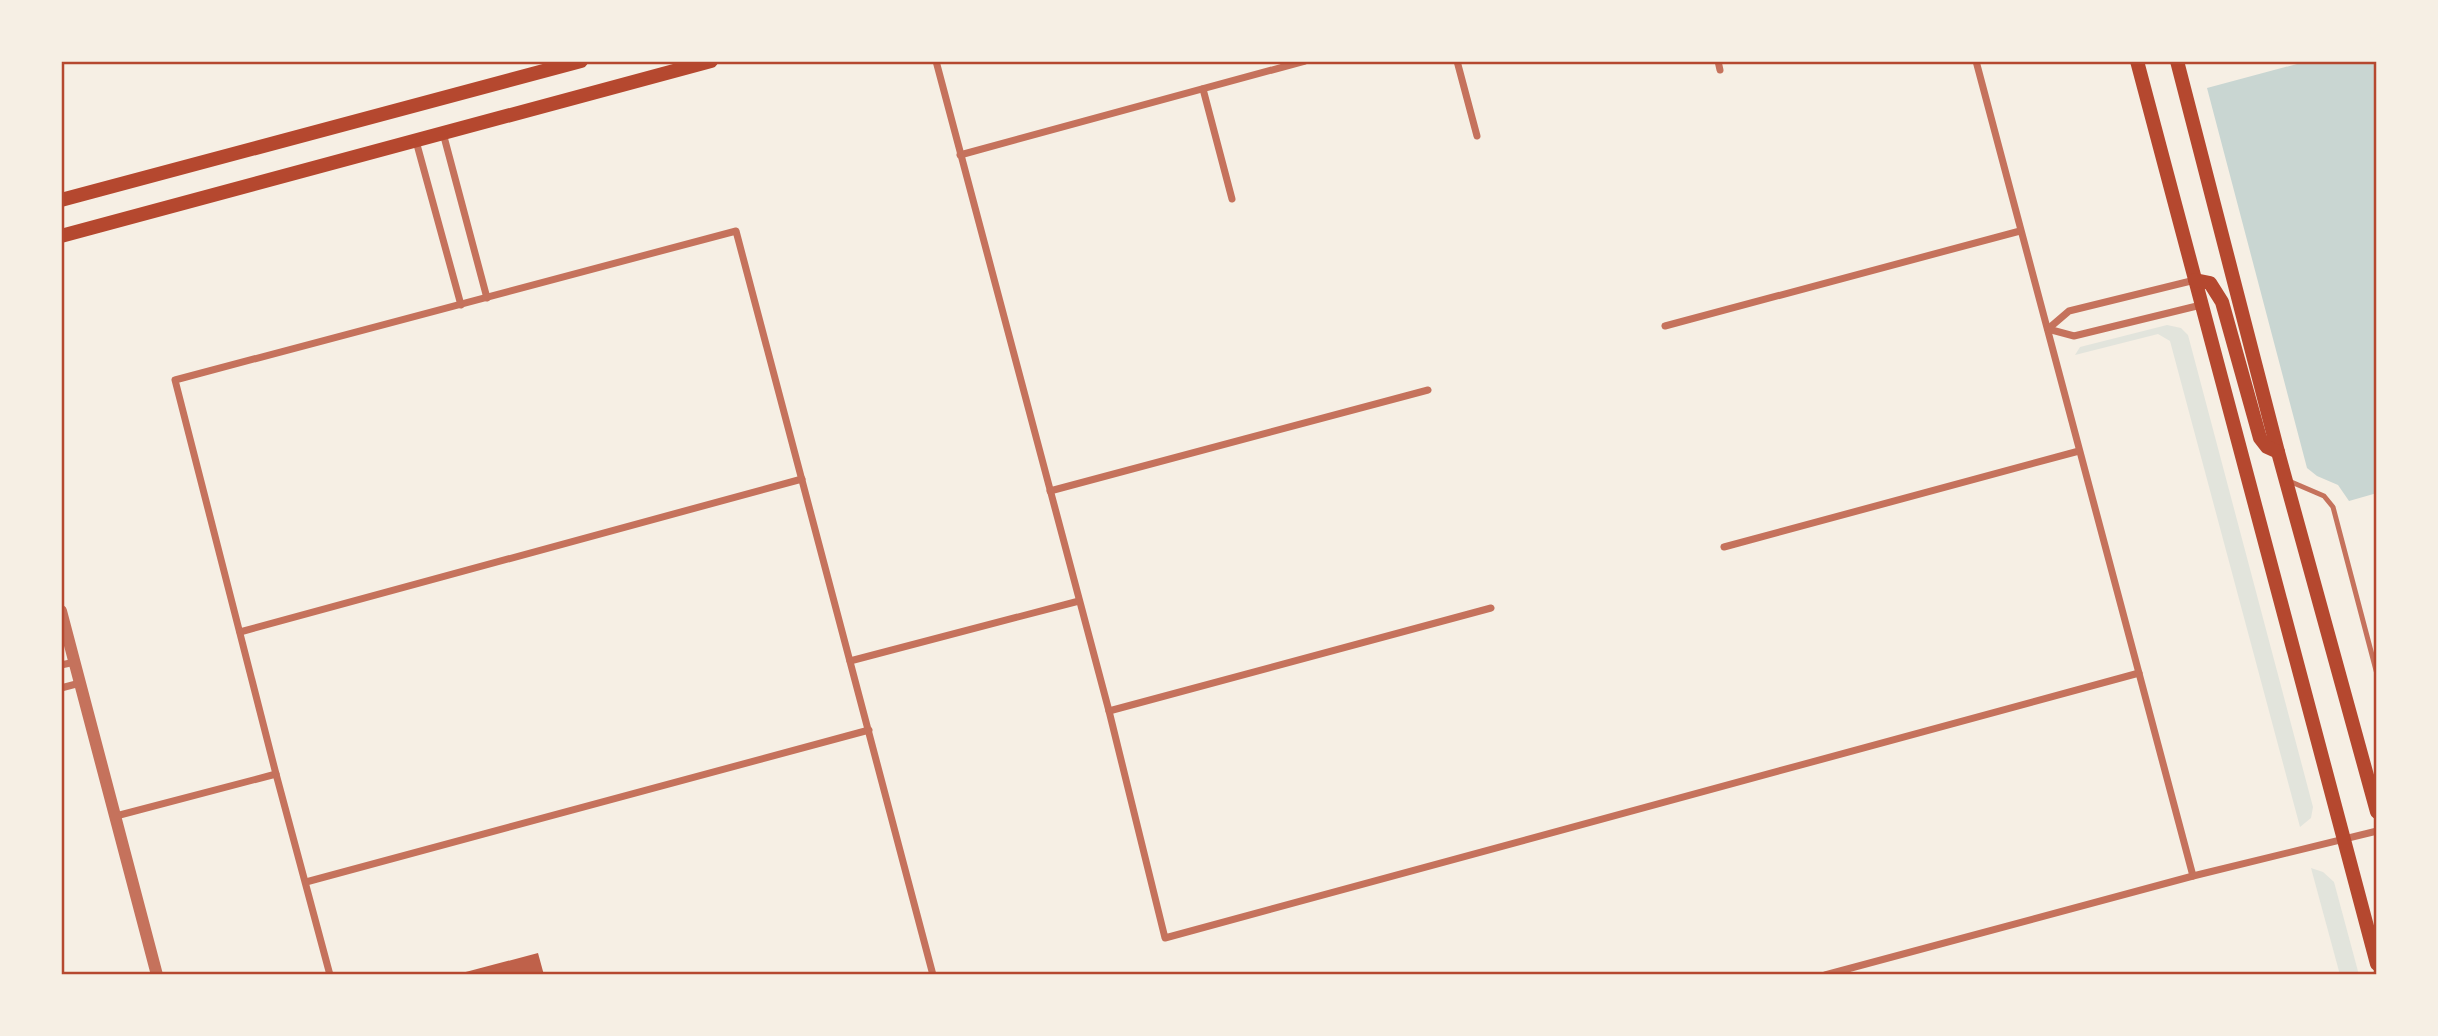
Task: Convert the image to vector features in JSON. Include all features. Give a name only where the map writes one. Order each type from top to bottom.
[{"type":"main road","points":[[61,200],[581,61]]},
{"type":"main road","points":[[61,236],[711,61]]},
{"type":"main road","points":[[2137,61],[2377,964]]},
{"type":"main road","points":[[2177,61],[2285,480],[2377,811]]},
{"type":"main road","points":[[2195,280],[2210,283],[2222,302],[2260,438],[2267,447],[2278,452]]},
{"type":"street","points":[[936,61],[1109,711],[1165,938],[2138,673]]},
{"type":"street","points":[[960,155],[1305,61]]},
{"type":"street","points":[[1457,61],[1477,136]]},
{"type":"street","points":[[1976,61],[2193,876]]},
{"type":"street","points":[[1203,89],[1232,199]]},
{"type":"street","points":[[443,133],[487,298]]},
{"type":"street","points":[[416,141],[461,305]]},
{"type":"street","points":[[330,975],[175,380],[736,231],[934,975]]},
{"type":"street","points":[[1665,326],[2020,231]]},
{"type":"street","points":[[2048,329],[2068,310],[2195,280]]},
{"type":"street","points":[[2048,329],[2074,336],[2201,305]]},
{"type":"street","points":[[1050,491],[1428,390]]},
{"type":"street","points":[[1724,547],[2079,452]]},
{"type":"street","points":[[240,632],[802,480]]},
{"type":"street","points":[[850,661],[1079,601]]},
{"type":"street","points":[[1109,711],[1491,608]]},
{"type":"street","points":[[61,611],[157,975]]},
{"type":"street","points":[[61,665],[75,662]]},
{"type":"street","points":[[61,688],[80,683]]},
{"type":"street","points":[[306,882],[869,730]]},
{"type":"street","points":[[116,816],[276,774]]},
{"type":"street","points":[[1825,975],[2193,876],[2377,831]]},
{"type":"lane","points":[[2285,480],[2324,495],[2333,508],[2377,674]]},
{"type":"shaded area","points":[[2308,61],[2377,61],[2377,493],[2349,501],[2338,485],[2317,476],[2307,468],[2207,88]]},
{"type":"shaded area","points":[[2167,325],[2181,328],[2188,335],[2313,807],[2311,818],[2300,827],[2170,341],[2158,334],[2075,355],[2080,347]]},
{"type":"shaded area","points":[[2311,868],[2323,872],[2334,882],[2359,975],[2340,975]]},
{"type":"building","points":[[538,953],[544,975],[458,975],[458,974]]}]
